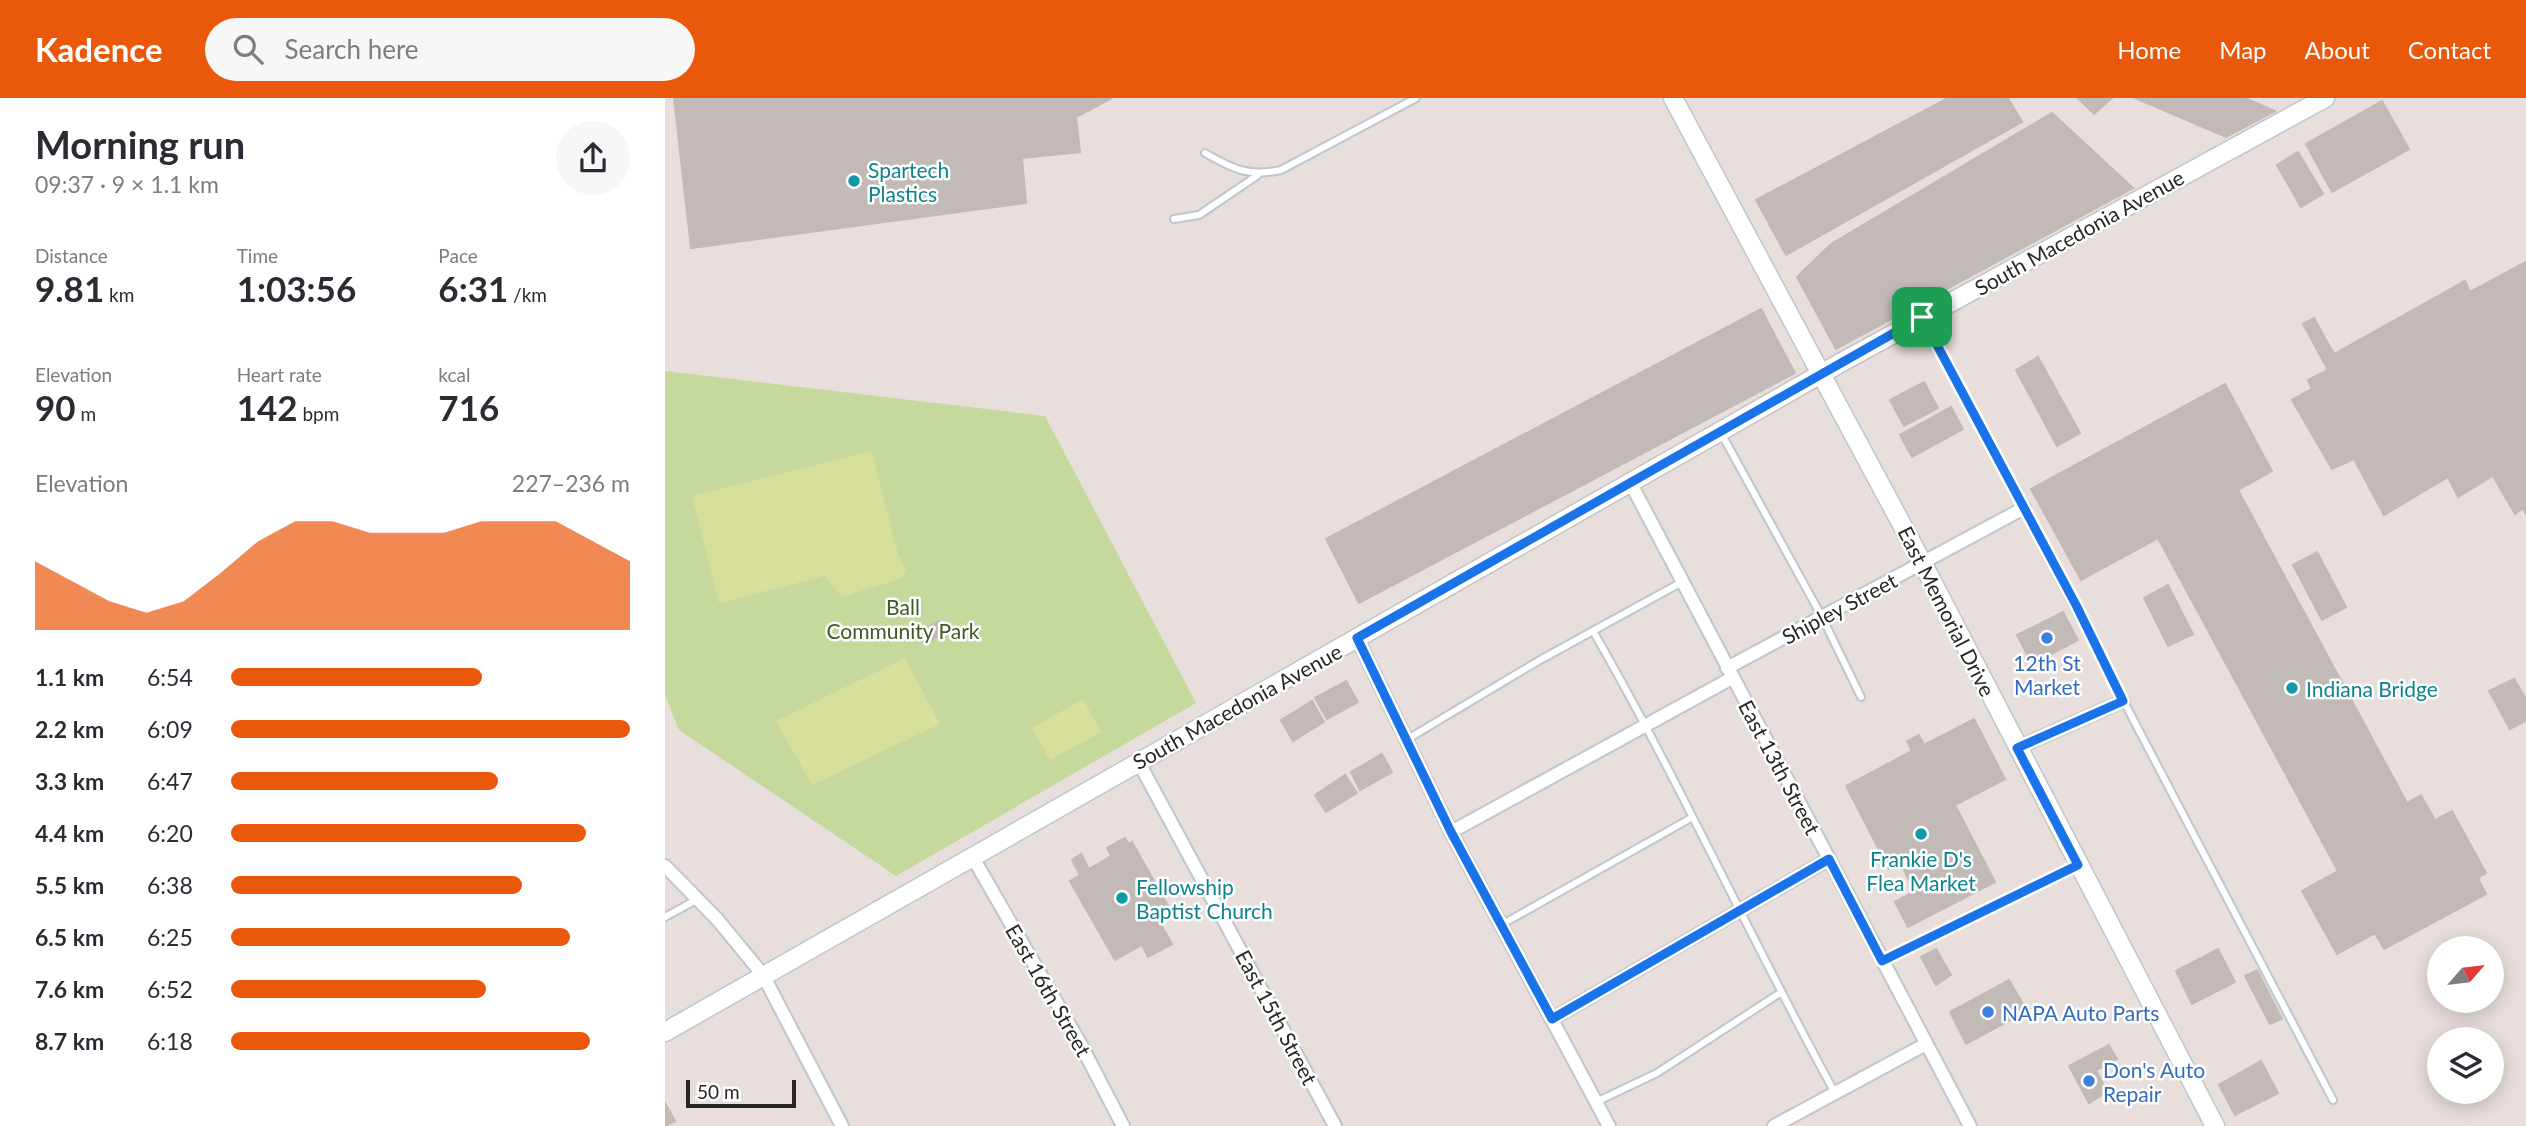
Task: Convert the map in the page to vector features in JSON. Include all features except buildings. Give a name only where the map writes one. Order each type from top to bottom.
[{"type":"street","name":"East Memorial Drive","points":[[1673,98],[1923,564],[2215,1126]]},
{"type":"street","name":"South Macedonia Avenue","points":[[665,1032],[1822,373],[2325,98]]},
{"type":"street","name":"East 13th Street","points":[[1630,482],[1970,1126]]},
{"type":"street","name":"Shipley Street","points":[[1451,832],[1644,725],[1822,617],[2024,508]]},
{"type":"street","points":[[1357,638],[1451,832],[1609,1126]]},
{"type":"street","points":[[2017,748],[2123,701]]},
{"type":"street","name":"East 15th Street","points":[[1138,761],[1335,1126]]},
{"type":"street","name":"East 16th Street","points":[[972,856],[1081,1045],[1123,1126]]},
{"type":"street","points":[[1552,1019],[1829,859]]},
{"type":"street","points":[[665,866],[717,919],[763,975],[842,1126]]},
{"type":"street","points":[[1774,1126],[1926,1044]]},
{"type":"lane","points":[[1174,219],[1199,215],[1258,175],[1281,170],[1416,98]]},
{"type":"lane","points":[[1205,153],[1226,165],[1258,175]]},
{"type":"lane","points":[[1922,317],[2333,1100]]},
{"type":"lane","points":[[1720,431],[1822,617],[1861,696]]},
{"type":"lane","points":[[1406,740],[1682,582]]},
{"type":"lane","points":[[1593,631],[1742,909],[1780,993],[1835,1093]]},
{"type":"lane","points":[[1501,925],[1691,818]]},
{"type":"lane","points":[[1882,961],[2078,865]]},
{"type":"lane","points":[[665,917],[696,900]]},
{"type":"lane","points":[[1596,1102],[1657,1073],[1780,993]]},
{"type":"green space","name":"Ball Community Park","points":[[665,371],[1045,416],[1196,703],[896,876],[679,730],[665,695]]},
{"type":"green space","points":[[872,451],[898,554],[906,568],[902,578],[842,597],[825,576],[719,603],[692,496]]},
{"type":"green space","points":[[905,658],[940,724],[812,785],[776,721]]},
{"type":"green space","points":[[1083,699],[1101,732],[1050,760],[1032,728]]},
{"type":"place","name":"Spartech Plastics","points":[[854,181]]},
{"type":"place","name":"12th St Market","points":[[2047,638]]},
{"type":"place","name":"Indiana Bridge","points":[[2292,688]]},
{"type":"place","name":"Frankie D's Flea Market","points":[[1921,834]]},
{"type":"place","name":"Fellowship Baptist Church","points":[[1122,898]]},
{"type":"place","name":"NAPA Auto Parts","points":[[1988,1012]]},
{"type":"place","name":"Don's Auto Repair","points":[[2089,1081]]},
{"type":"route","points":[[1922,317],[2076,605],[2123,701],[2017,748],[2078,865],[1882,961],[1829,859],[1552,1019],[1451,832],[1357,638],[1922,317]]}]
